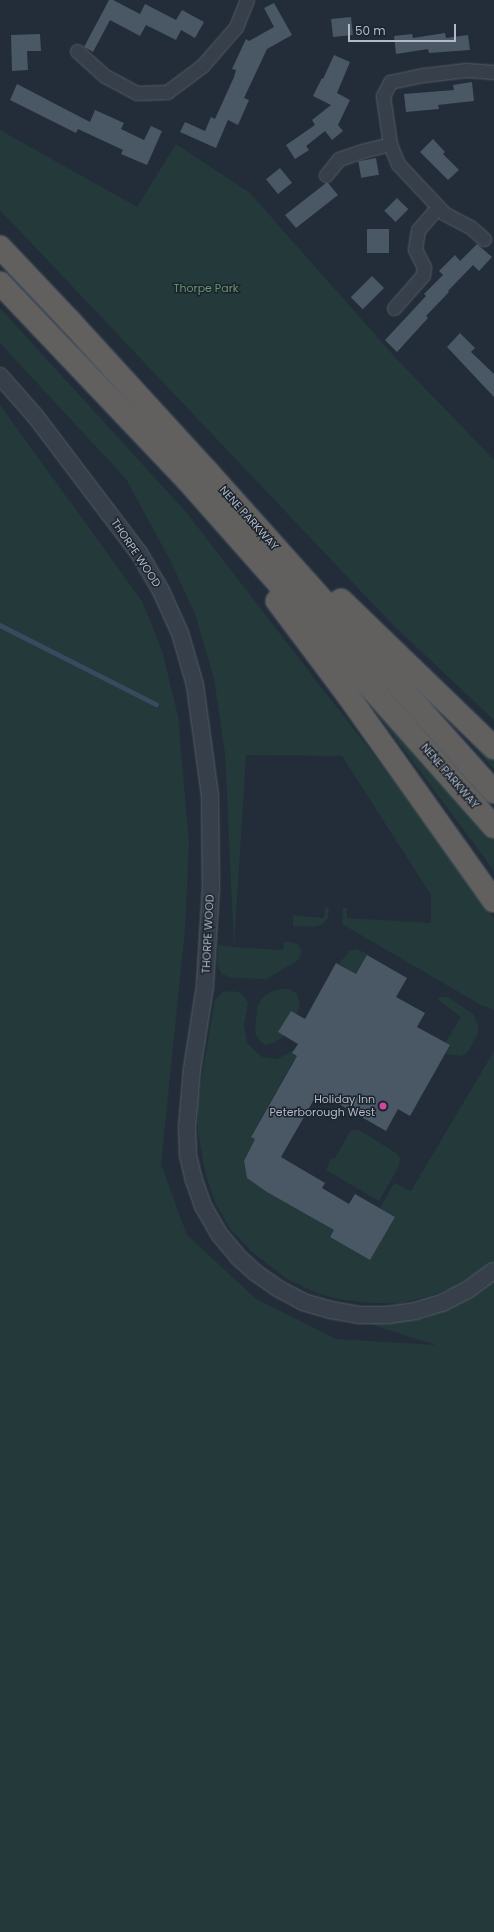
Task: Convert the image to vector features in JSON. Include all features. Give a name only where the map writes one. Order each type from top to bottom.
[{"type":"highway","name":"NENE PARKWAY","points":[[0,247],[208,472],[494,792]]},
{"type":"highway","name":"NENE PARKWAY","points":[[0,283],[187,480],[494,827]]},
{"type":"highway","points":[[208,472],[494,748]]},
{"type":"highway","points":[[187,480],[349,697],[494,901]]},
{"type":"street","points":[[77,52],[105,76],[137,93],[167,92],[202,66],[236,27],[247,0]]},
{"type":"street","points":[[484,239],[470,227],[438,207],[398,164],[390,144],[383,96],[390,82],[424,75],[466,70],[494,72]]},
{"type":"street","points":[[326,174],[339,159],[390,144]]},
{"type":"street","points":[[394,308],[423,275],[424,267],[415,249],[418,230],[438,207]]},
{"type":"street","name":"THORPE WOOD","points":[[0,376],[36,417],[139,554],[161,591],[180,633],[195,685],[210,796],[211,887],[205,986],[192,1069],[187,1127],[191,1167],[203,1206],[219,1234],[238,1257],[256,1273],[279,1290],[303,1302],[331,1310],[358,1315],[387,1315],[415,1311],[442,1303],[466,1291],[494,1271]]},
{"type":"green space","name":"Thorpe Park","points":[[0,130],[137,207],[176,144],[250,193],[393,355],[494,460],[494,720],[391,623],[0,210]]},
{"type":"green space","points":[[0,308],[186,512],[380,763],[467,879],[494,919],[494,1010],[481,1005],[342,924],[343,908],[347,908],[347,918],[431,923],[431,895],[342,756],[246,755],[234,947],[225,753],[214,678],[195,614],[170,560],[126,479],[0,343]]},
{"type":"green space","points":[[0,405],[142,601],[162,650],[178,716],[189,843],[185,930],[161,1164],[187,1235],[256,1299],[336,1339],[436,1345],[367,1323],[425,1319],[494,1278],[494,1932],[0,1932]]},
{"type":"green space","points":[[340,664],[494,835],[494,871],[484,857]]},
{"type":"green space","points":[[435,702],[494,753],[494,769]]},
{"type":"green space","points":[[325,907],[329,908],[328,918],[321,925],[316,927],[293,926],[293,915],[324,918]]},
{"type":"green space","points":[[284,942],[289,942],[298,944],[302,951],[298,960],[267,979],[231,978],[221,973],[217,965],[218,945],[283,950]]},
{"type":"green space","points":[[356,949],[368,954],[356,974],[339,964],[349,951]]},
{"type":"green space","points":[[281,989],[290,989],[297,994],[300,1004],[297,1013],[283,1037],[274,1043],[265,1045],[260,1041],[255,1033],[257,1007],[262,998],[270,992]]},
{"type":"green space","points":[[223,992],[239,992],[245,997],[248,1004],[244,1025],[247,1043],[262,1057],[277,1059],[294,1050],[292,1053],[299,1057],[294,1060],[251,1136],[255,1139],[244,1161],[247,1177],[334,1230],[330,1237],[370,1260],[395,1217],[380,1208],[394,1183],[411,1191],[494,1051],[494,1261],[457,1286],[433,1295],[401,1303],[371,1303],[343,1300],[319,1294],[287,1279],[252,1252],[231,1230],[216,1204],[206,1176],[198,1132],[198,1099],[215,1000]]},
{"type":"green space","points":[[448,997],[473,1014],[478,1025],[478,1033],[473,1043],[467,1053],[461,1056],[446,1054],[450,1045],[445,1043],[461,1017],[437,999]]},
{"type":"green space","points":[[353,1130],[359,1130],[396,1153],[400,1158],[399,1166],[379,1201],[326,1170],[331,1159],[335,1158],[349,1133]]},
{"type":"building","points":[[109,0],[113,0],[140,14],[145,4],[176,20],[182,10],[204,22],[195,38],[181,30],[176,40],[146,25],[140,36],[110,20],[93,52],[84,47]]},
{"type":"building","points":[[274,3],[292,35],[267,49],[244,98],[249,100],[238,125],[228,120],[216,148],[180,132],[185,122],[205,131],[211,117],[215,119],[234,77],[236,70],[232,69],[246,39],[249,41],[274,27],[264,8]]},
{"type":"building","points":[[351,17],[353,35],[333,37],[331,19]]},
{"type":"building","points":[[445,33],[446,38],[468,35],[470,50],[429,53],[428,49],[396,54],[394,36],[412,34],[413,38]]},
{"type":"building","points":[[40,34],[41,51],[27,51],[28,70],[12,71],[11,35]]},
{"type":"building","points":[[334,55],[350,62],[337,93],[350,100],[338,125],[343,131],[332,140],[325,131],[306,146],[309,150],[295,159],[286,145],[315,125],[312,120],[331,105],[313,96]]},
{"type":"building","points":[[472,82],[474,101],[438,105],[439,109],[406,112],[404,94],[454,90],[453,85]]},
{"type":"building","points":[[17,84],[90,122],[95,110],[124,123],[121,129],[144,140],[151,126],[162,131],[147,165],[121,154],[123,150],[78,129],[76,133],[10,100]]},
{"type":"building","points":[[433,139],[445,152],[443,154],[459,170],[448,180],[420,152]]},
{"type":"building","points":[[376,158],[379,175],[361,178],[358,161]]},
{"type":"building","points":[[280,168],[292,183],[278,194],[266,179]]},
{"type":"building","points":[[328,183],[338,195],[296,228],[285,215]]},
{"type":"building","points":[[397,198],[408,209],[396,222],[384,211]]},
{"type":"building","points":[[367,229],[389,229],[389,253],[367,253]]},
{"type":"building","points":[[477,244],[492,257],[479,271],[473,265],[426,316],[428,318],[397,352],[385,340],[426,296],[424,294],[443,275],[439,271],[455,255],[460,261]]},
{"type":"building","points":[[372,276],[384,288],[363,309],[351,297]]},
{"type":"building","points":[[460,333],[475,348],[471,352],[494,374],[494,397],[447,347]]},
{"type":"building","name":"Holiday Inn Peterborough West","points":[[367,955],[407,978],[396,997],[425,1013],[417,1027],[450,1045],[410,1116],[398,1109],[386,1131],[332,1100],[330,1104],[316,1096],[281,1157],[325,1183],[322,1188],[349,1204],[355,1194],[395,1217],[370,1260],[330,1237],[334,1230],[267,1192],[247,1178],[244,1161],[255,1139],[251,1137],[297,1056],[292,1053],[298,1044],[278,1032],[291,1011],[305,1019],[336,963],[356,974]]},
{"type":"waterway","points":[[0,625],[156,704]]},
{"type":"place","name":"Holiday Inn Peterborough West","points":[[383,1106]]}]
